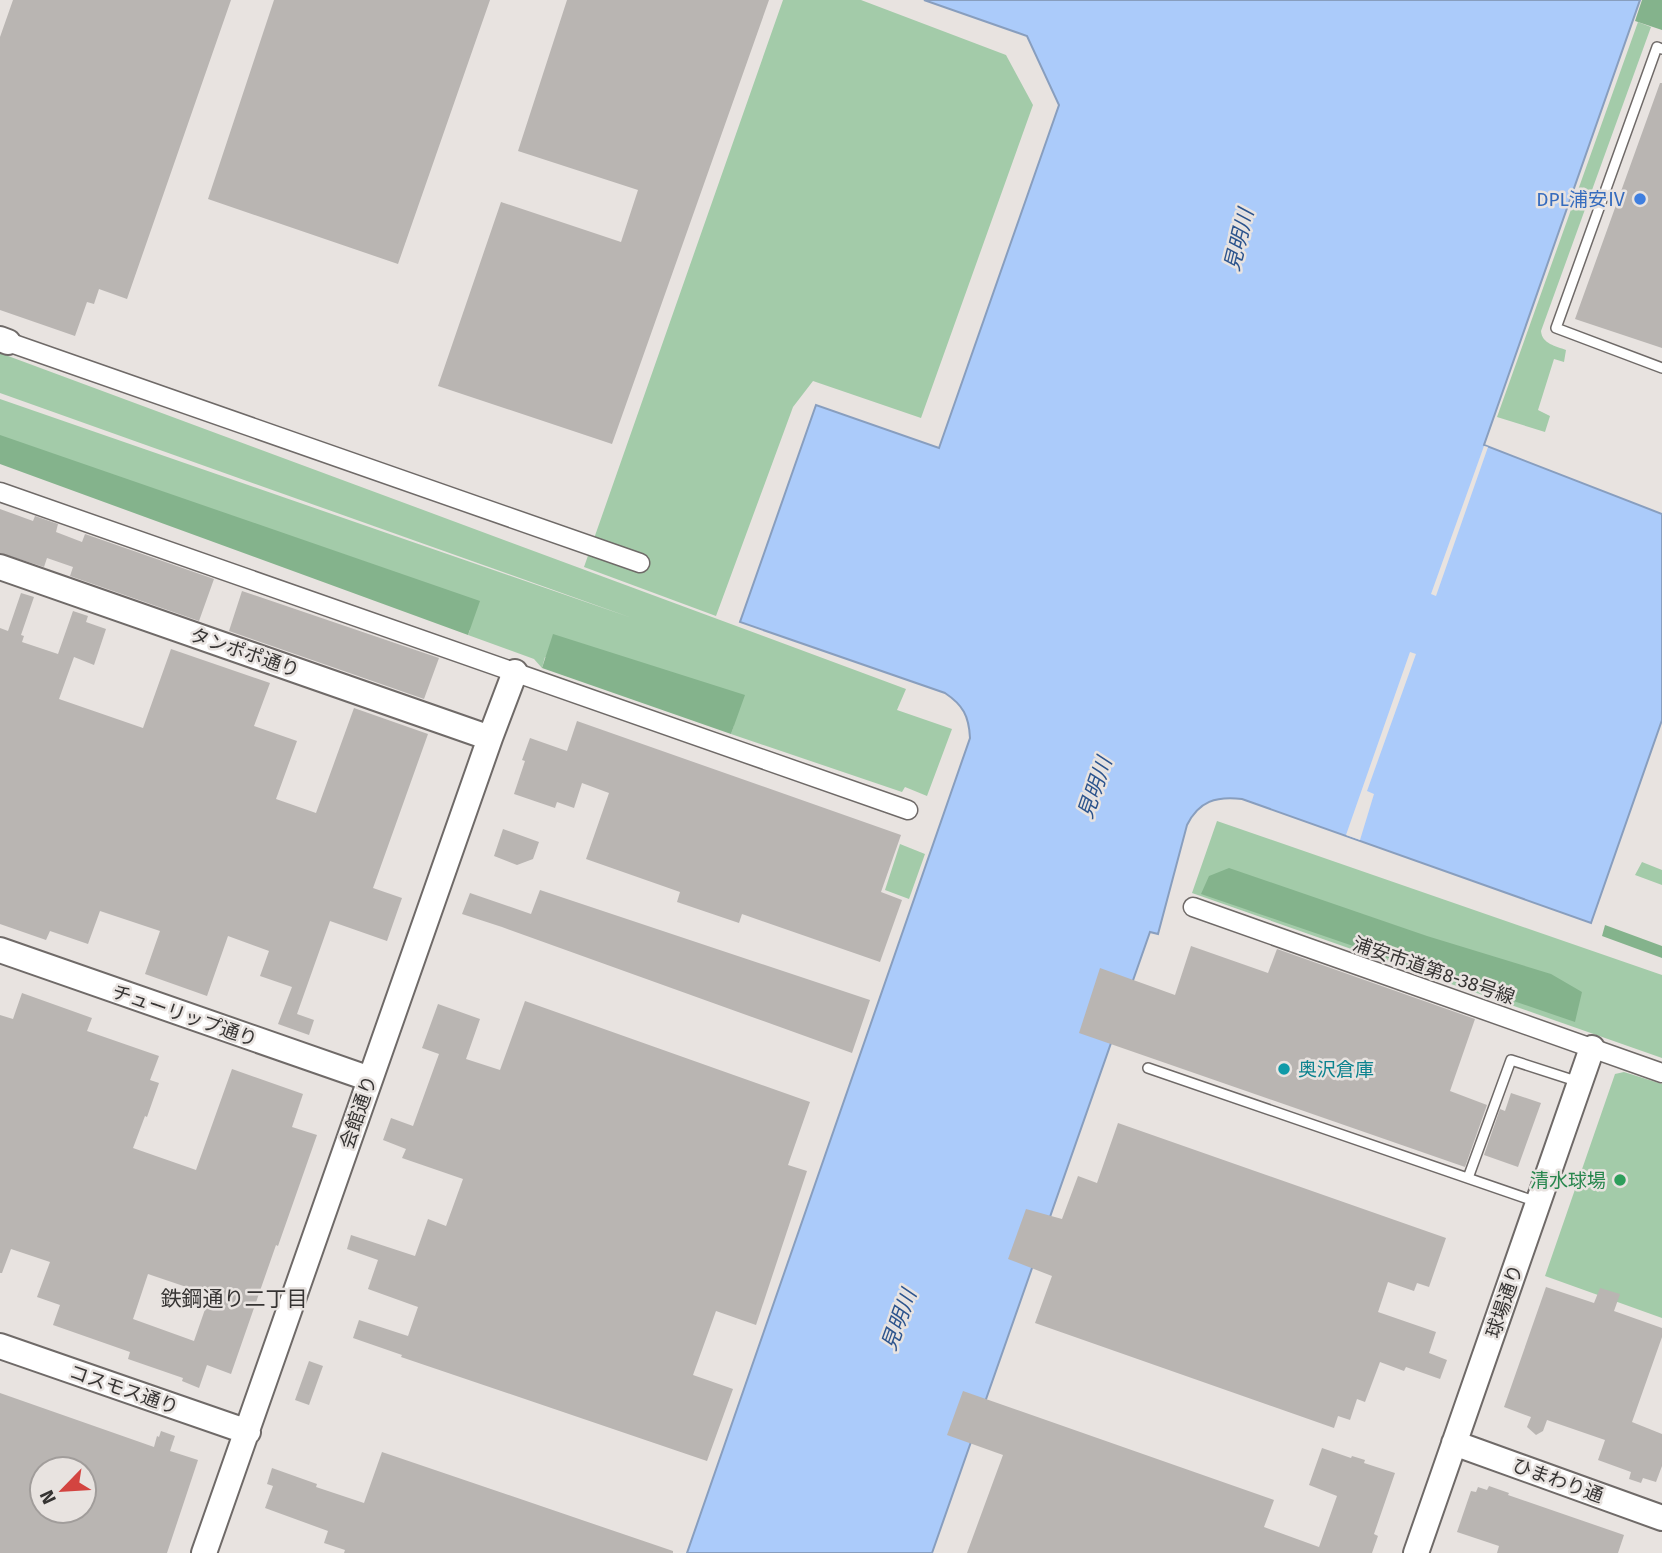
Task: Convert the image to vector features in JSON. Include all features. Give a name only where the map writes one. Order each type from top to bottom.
[{"type":"street","points":[[4,341],[640,563]]},
{"type":"street","points":[[0,492],[908,810]]},
{"type":"street","name":"タンポポ通り","points":[[0,567],[490,738]]},
{"type":"street","name":"会館通り","points":[[204,1553],[515,673]]},
{"type":"street","name":"浦安市道第8-38号線","points":[[1193,907],[1662,1073]]},
{"type":"street","name":"チューリップ通り","points":[[0,950],[370,1079]]},
{"type":"street","name":"球場通り","points":[[1416,1553],[1592,1048]]},
{"type":"street","name":"コスモス通り","points":[[0,1346],[248,1432]]},
{"type":"street","name":"ひまわり通","points":[[1454,1443],[1662,1518]]},
{"type":"lane","points":[[1662,49],[1657,47],[1556,328],[1662,368]]},
{"type":"lane","points":[[1468,1178],[1511,1060],[1580,1083]]},
{"type":"lane","points":[[1148,1068],[1539,1202]]},
{"type":"green space","points":[[783,0],[861,0],[1006,55],[1033,105],[921,418],[813,381],[793,407],[716,616],[584,567]]},
{"type":"green space","points":[[1642,0],[1662,0],[1662,30],[1635,21]]},
{"type":"green space","points":[[1638,22],[1651,27],[1541,331],[1547,342],[1566,350],[1564,362],[1554,359],[1538,410],[1550,416],[1545,432],[1497,417]]},
{"type":"green space","points":[[0,353],[906,689],[897,710],[952,729],[927,796],[905,787],[902,792],[731,734],[734,725],[545,657],[542,668],[534,659],[468,635],[470,630],[0,459],[0,399],[632,618],[0,393]]},
{"type":"green space","points":[[0,435],[480,601],[468,635],[0,464]]},
{"type":"green space","points":[[553,634],[745,695],[731,734],[542,668]]},
{"type":"green space","points":[[1217,821],[1662,975],[1662,1058],[1192,893]]},
{"type":"green space","points":[[900,844],[925,854],[909,899],[885,890]]},
{"type":"green space","points":[[1642,862],[1662,870],[1662,885],[1635,875]]},
{"type":"green space","points":[[1229,868],[1427,936],[1551,974],[1582,992],[1575,1022],[1201,894],[1209,876]]},
{"type":"green space","points":[[1605,925],[1662,946],[1662,958],[1602,936]]},
{"type":"green space","name":"清水球場","points":[[1624,1072],[1662,1084],[1662,1318],[1545,1276],[1615,1074]]},
{"type":"water","name":"見明川","points":[[924,0],[1640,0],[1484,445],[1662,514],[1662,720],[1591,923],[1242,799],[1224,798],[1209,802],[1197,810],[1187,825],[1158,934],[1150,932],[932,1553],[687,1553],[970,738],[964,712],[945,693],[740,622],[816,405],[939,448],[1059,105],[1027,36]]},
{"type":"pier","points":[[1484,446],[1488,447],[1436,596],[1431,594]]},
{"type":"pier","points":[[1410,652],[1416,654],[1367,791],[1374,794],[1360,840],[1346,835]]},
{"type":"building","points":[[13,0],[231,0],[127,299],[99,289],[94,304],[87,302],[75,336],[0,310],[0,37]]},
{"type":"building","points":[[274,0],[490,0],[398,264],[208,199]]},
{"type":"building","points":[[567,0],[769,0],[612,444],[438,386],[501,202],[621,242],[638,190],[518,151]]},
{"type":"building","name":"DPL浦安Ⅳ","points":[[1662,83],[1662,348],[1575,319]]},
{"type":"building","points":[[0,509],[33,521],[35,516],[58,524],[56,532],[82,542],[85,534],[214,579],[199,621],[70,576],[73,567],[47,558],[44,567],[0,553]]},
{"type":"building","points":[[242,591],[439,658],[424,699],[229,631]]},
{"type":"building","points":[[21,593],[34,597],[21,635],[24,636],[22,642],[58,654],[73,611],[88,616],[86,622],[106,629],[94,665],[74,657],[59,699],[143,728],[171,649],[270,683],[254,726],[297,741],[276,799],[316,813],[354,708],[428,734],[373,888],[402,898],[387,941],[330,921],[297,1014],[314,1020],[309,1035],[278,1024],[292,987],[260,976],[269,951],[228,936],[207,996],[145,974],[160,931],[100,911],[88,944],[50,931],[46,940],[0,924],[0,628],[8,631]]},
{"type":"building","points":[[577,721],[901,835],[881,892],[902,900],[880,962],[742,914],[739,923],[677,902],[680,892],[586,859],[609,793],[582,783],[574,808],[557,802],[555,808],[514,794],[530,738],[567,751]]},
{"type":"building","points":[[503,829],[539,842],[533,859],[517,865],[494,856]]},
{"type":"building","points":[[540,890],[870,1000],[852,1053],[462,914],[470,893],[531,914]]},
{"type":"building","points":[[1191,946],[1268,973],[1277,949],[1475,1019],[1450,1091],[1487,1105],[1465,1167],[1079,1033],[1100,968],[1175,995]]},
{"type":"building","points":[[22,993],[92,1018],[87,1031],[159,1056],[150,1080],[159,1083],[133,1148],[196,1170],[232,1069],[303,1094],[292,1127],[317,1135],[231,1374],[207,1365],[199,1388],[182,1381],[183,1378],[128,1359],[130,1352],[53,1325],[60,1305],[37,1297],[50,1262],[11,1249],[0,1273],[0,1015],[13,1019]],"holes":[[[148,1274],[210,1295],[194,1341],[133,1319]]]},
{"type":"building","points":[[525,1001],[810,1102],[788,1165],[807,1171],[756,1325],[716,1311],[693,1375],[733,1389],[707,1461],[401,1357],[402,1355],[353,1338],[359,1320],[408,1336],[418,1307],[368,1289],[378,1260],[347,1249],[351,1235],[415,1256],[428,1219],[446,1226],[463,1179],[402,1158],[406,1149],[383,1140],[391,1118],[413,1126],[439,1054],[422,1048],[438,1004],[480,1019],[466,1059],[500,1070]]},
{"type":"building","points":[[1511,1093],[1541,1103],[1518,1167],[1484,1155],[1500,1109],[1505,1111]]},
{"type":"building","points":[[1118,1123],[1446,1238],[1429,1287],[1417,1283],[1414,1291],[1388,1282],[1378,1312],[1436,1332],[1429,1353],[1447,1360],[1440,1379],[1406,1367],[1404,1371],[1380,1362],[1365,1402],[1357,1399],[1350,1420],[1338,1416],[1334,1428],[1035,1323],[1052,1276],[1008,1259],[1026,1209],[1062,1219],[1078,1176],[1097,1183]]},
{"type":"building","points":[[1546,1287],[1594,1303],[1600,1288],[1620,1294],[1614,1311],[1662,1328],[1662,1337],[1632,1422],[1662,1434],[1662,1466],[1656,1482],[1643,1478],[1641,1483],[1629,1479],[1631,1472],[1598,1460],[1605,1440],[1547,1420],[1543,1431],[1536,1435],[1527,1427],[1531,1417],[1504,1407]]},
{"type":"building","points":[[309,1361],[323,1366],[309,1405],[295,1400]]},
{"type":"building","points":[[963,1391],[1274,1500],[1264,1527],[1319,1547],[1337,1496],[1309,1485],[1322,1448],[1365,1460],[1364,1463],[1395,1473],[1374,1534],[1378,1536],[1372,1553],[967,1553],[1003,1455],[947,1435]]},
{"type":"building","points":[[0,1393],[154,1447],[161,1431],[175,1436],[170,1451],[198,1460],[167,1553],[0,1553]]},
{"type":"building","points":[[382,1452],[673,1553],[344,1553],[345,1550],[324,1543],[328,1531],[265,1508],[273,1486],[267,1484],[272,1468],[317,1484],[316,1487],[364,1503]]},
{"type":"building","points":[[1489,1486],[1624,1535],[1618,1553],[1497,1553],[1499,1546],[1457,1532],[1471,1491],[1476,1492],[1478,1487],[1487,1490]]},
{"type":"place","name":"DPL浦安Ⅳ","points":[[1640,199]]},
{"type":"place","name":"奥沢倉庫","points":[[1284,1069]]},
{"type":"place","name":"清水球場","points":[[1620,1180]]},
{"type":"district","name":"鉄鋼通り二丁目","points":[[234,1299]]}]
